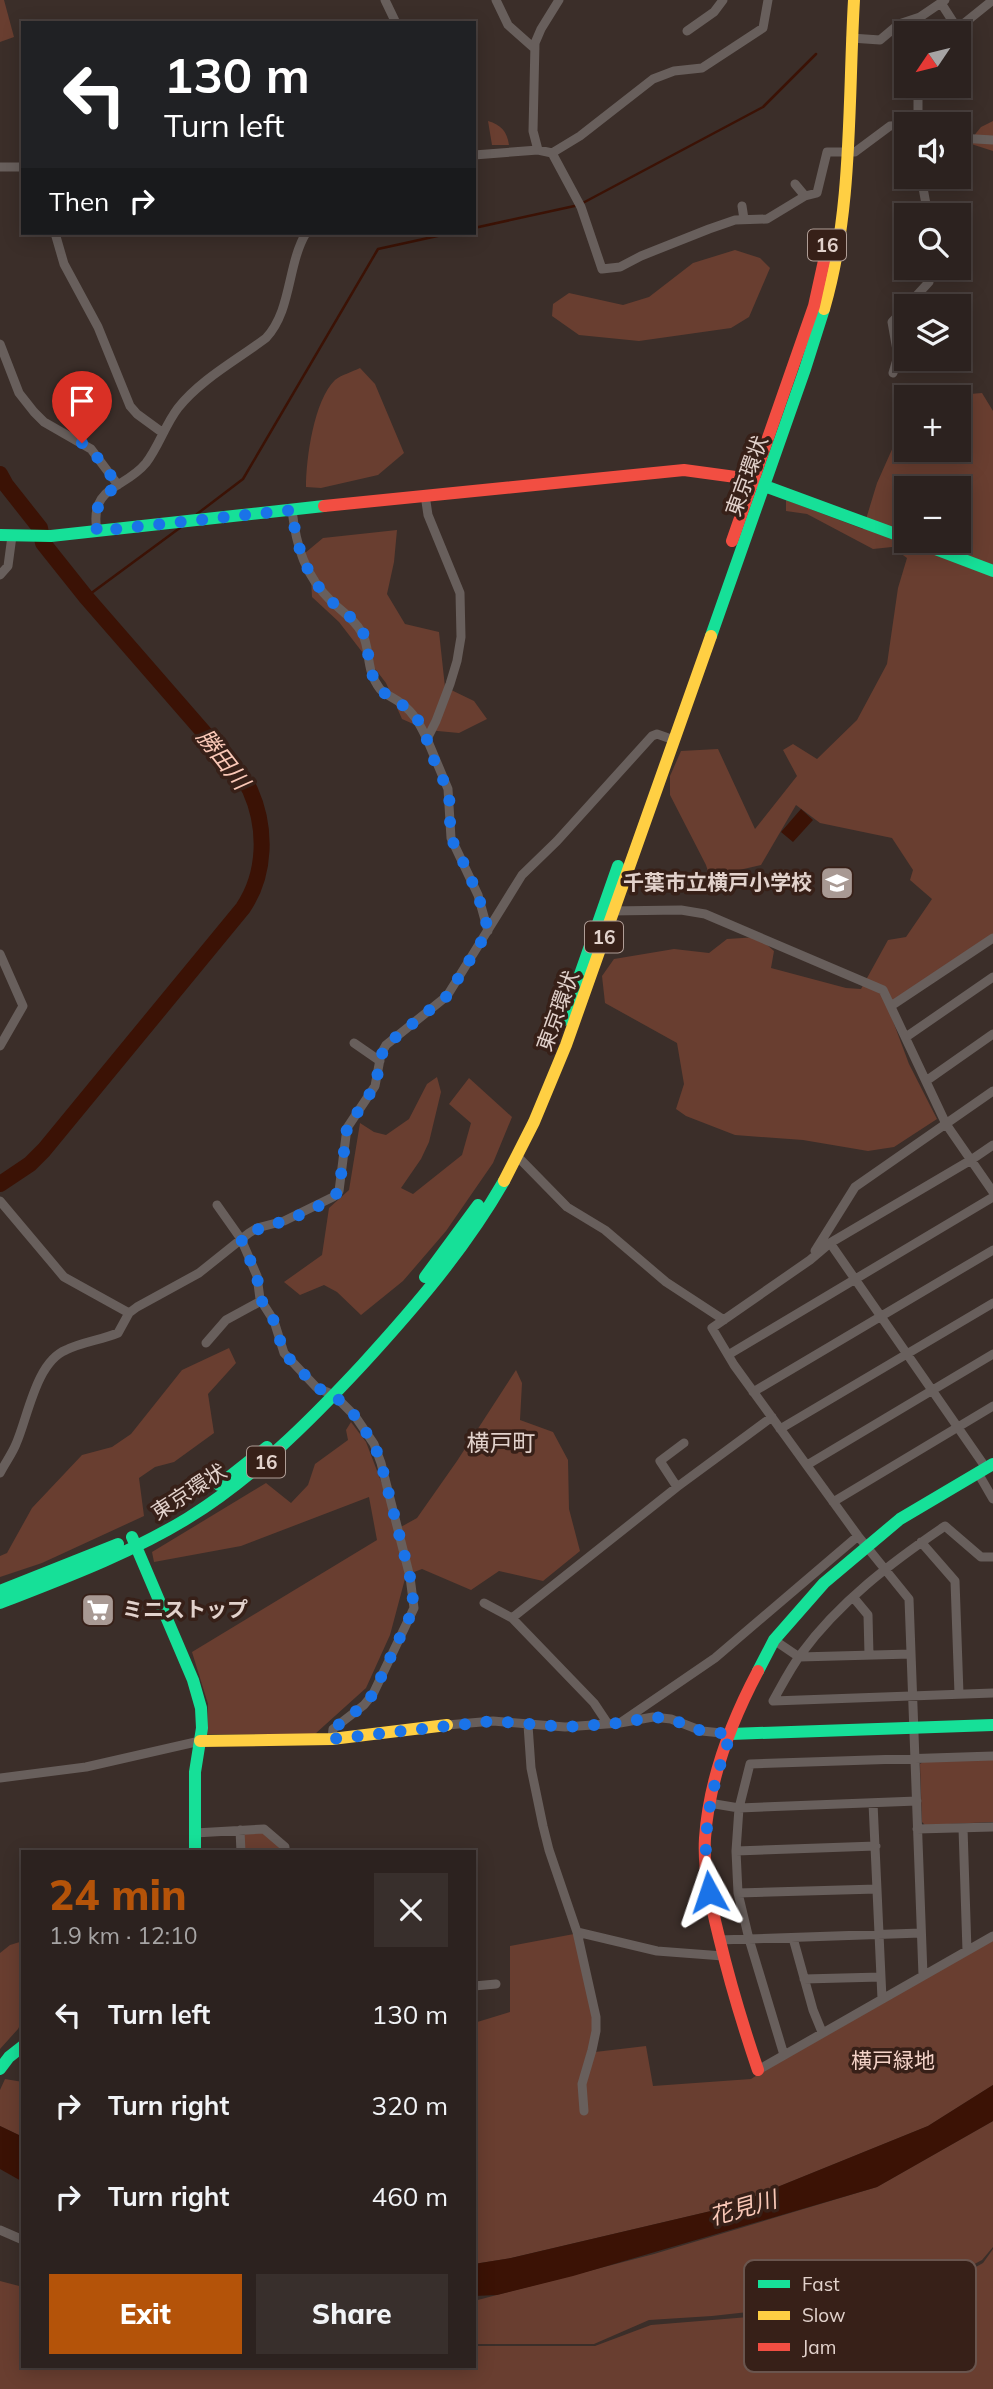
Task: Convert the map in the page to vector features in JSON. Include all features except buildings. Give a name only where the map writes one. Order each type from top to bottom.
[{"type":"main road","name":"東京環状","points":[[841,153],[843,0]]},
{"type":"main road","name":"東京環状","points":[[0,1602],[96,1565],[134,1542],[226,1481],[329,1394],[426,1293],[459,1252],[517,1157],[547,1097],[608,910],[759,482],[814,306],[826,253],[841,153],[854,0]]},
{"type":"main road","points":[[9,536],[81,533],[670,471],[726,474],[759,482],[894,533]]},
{"type":"main road","points":[[946,553],[993,571]]},
{"type":"main road","name":"東京環状","points":[[329,1394],[417,1287],[479,1204],[497,1174],[537,1092],[608,910]]},
{"type":"main road","points":[[758,2070],[744,2035],[723,1956],[706,1874],[705,1840],[709,1803],[744,1698],[775,1640],[809,1598],[915,1509],[986,1468]]},
{"type":"main road","name":"東京環状","points":[[0,1591],[134,1542]]},
{"type":"main road","points":[[134,1542],[193,1680],[201,1708],[202,1728],[195,1772],[195,1850]]},
{"type":"main road","points":[[200,1741],[332,1739],[447,1725]]},
{"type":"main road","points":[[731,1734],[993,1725]]},
{"type":"main road","points":[[0,2069],[21,2048]]},
{"type":"street","points":[[385,0],[395,21]]},
{"type":"street","points":[[496,0],[508,25],[535,49]]},
{"type":"street","points":[[538,150],[533,131],[535,43],[559,0]]},
{"type":"street","points":[[687,31],[714,12],[723,0]]},
{"type":"street","points":[[476,155],[538,150],[552,153],[580,136],[653,79],[674,71],[702,68],[763,28],[768,0]]},
{"type":"street","points":[[966,21],[993,0]]},
{"type":"street","points":[[851,38],[880,40],[899,24],[920,17],[943,1],[951,21]]},
{"type":"street","points":[[552,153],[579,204],[602,269],[620,267],[709,229],[744,219],[767,219],[805,196],[817,193],[828,152],[855,152],[894,126]]},
{"type":"street","points":[[971,139],[993,140]]},
{"type":"street","points":[[0,167],[21,167]]},
{"type":"street","points":[[794,184],[805,196]]},
{"type":"street","points":[[742,206],[744,219]]},
{"type":"street","points":[[56,235],[64,264],[98,327],[130,406],[136,414],[163,433]]},
{"type":"street","points":[[97,531],[95,508],[101,498],[144,466],[187,397],[274,330],[283,307],[291,268],[305,235]]},
{"type":"street","points":[[918,294],[929,280]]},
{"type":"street","points":[[0,344],[19,393],[34,412],[44,422],[91,449],[118,485]]},
{"type":"street","points":[[425,495],[428,515],[460,593],[461,637],[450,684],[427,739]]},
{"type":"street","points":[[292,510],[305,567],[321,591],[354,620],[364,635],[370,670],[378,686],[416,716],[427,739],[447,789],[451,809],[451,838],[478,895],[488,931]]},
{"type":"street","points":[[0,575],[8,566],[9,536]]},
{"type":"street","points":[[0,1473],[16,1444],[31,1399],[49,1364],[65,1350],[118,1333],[130,1313],[137,1307],[199,1273],[257,1228],[296,1216],[333,1197],[339,1191],[347,1128],[375,1086],[386,1045],[447,996],[522,875],[557,841],[652,736],[669,739]]},
{"type":"street","points":[[608,910],[681,910],[705,914],[883,990],[946,1124],[993,1192]]},
{"type":"street","points":[[891,1006],[993,938]]},
{"type":"street","points":[[0,954],[23,1006],[0,1046]]},
{"type":"street","points":[[906,1037],[993,976]]},
{"type":"street","points":[[926,1081],[993,1034]]},
{"type":"street","points":[[354,1043],[380,1061]]},
{"type":"street","points":[[810,1260],[855,1187],[993,1091]]},
{"type":"street","points":[[923,1975],[909,1599],[866,1548],[753,1392],[712,1328],[810,1260],[830,1243],[993,1145]]},
{"type":"street","points":[[517,1157],[567,1207],[605,1230],[666,1282],[724,1320]]},
{"type":"street","points":[[728,1355],[993,1197]]},
{"type":"street","points":[[3,1205],[64,1277],[130,1313]]},
{"type":"street","points":[[217,1205],[241,1239],[257,1276],[261,1301],[274,1321],[284,1353],[317,1388],[329,1394],[355,1416],[374,1444],[410,1577],[414,1608],[373,1694],[364,1705],[333,1729],[332,1739]]},
{"type":"street","points":[[830,1243],[986,1468],[993,1499]]},
{"type":"street","points":[[753,1392],[993,1250]]},
{"type":"street","points":[[206,1343],[226,1320],[261,1301]]},
{"type":"street","points":[[780,1429],[993,1303]]},
{"type":"street","points":[[807,1465],[993,1354]]},
{"type":"street","points":[[833,1502],[993,1406]]},
{"type":"street","points":[[512,1618],[677,1487],[772,1417]]},
{"type":"street","points":[[677,1487],[660,1461],[684,1443]]},
{"type":"street","points":[[993,1557],[981,1557],[945,1526],[853,1597],[799,1657],[774,1701],[993,1693]]},
{"type":"street","points":[[620,1723],[715,1658],[858,1536]]},
{"type":"street","points":[[921,1542],[955,1581],[958,1694]]},
{"type":"street","points":[[853,1597],[868,1615],[869,1655]]},
{"type":"street","points":[[484,1604],[512,1618],[594,1703],[608,1724]]},
{"type":"street","points":[[775,1640],[799,1657],[911,1654]]},
{"type":"street","points":[[447,1725],[493,1721],[565,1727],[620,1723],[653,1717],[671,1719],[702,1731],[731,1734]]},
{"type":"street","points":[[528,1725],[531,1768],[549,1850],[577,1932],[596,2017],[596,2031],[582,2084],[584,2111]]},
{"type":"street","points":[[0,1779],[86,1767],[200,1741]]},
{"type":"street","points":[[784,2056],[738,1893],[736,1851],[739,1808],[750,1764],[993,1756]]},
{"type":"street","points":[[709,1803],[739,1808],[916,1801]]},
{"type":"street","points":[[873,1803],[882,1999]]},
{"type":"street","points":[[917,1829],[993,1827]]},
{"type":"street","points":[[963,1828],[967,1951]]},
{"type":"street","points":[[195,1833],[264,1829],[285,1847],[285,1850]]},
{"type":"street","points":[[240,1830],[241,1850]]},
{"type":"street","points":[[736,1851],[876,1846]]},
{"type":"street","points":[[738,1893],[877,1889]]},
{"type":"street","points":[[577,1932],[657,1951],[723,1956]]},
{"type":"street","points":[[719,1940],[921,1933]]},
{"type":"street","points":[[758,2070],[993,1936]]},
{"type":"street","points":[[793,1938],[822,2032]]},
{"type":"street","points":[[804,1979],[881,1977]]},
{"type":"street","points":[[476,1986],[495,1984]]},
{"type":"street","points":[[0,2230],[21,2239]]},
{"type":"green space","points":[[0,0],[4,0],[14,37],[0,42]]},
{"type":"green space","points":[[488,121],[503,129],[509,145],[492,145]]},
{"type":"green space","points":[[993,121],[993,151],[971,144],[971,139],[981,127]]},
{"type":"green space","points":[[735,250],[760,258],[770,268],[749,317],[731,328],[639,341],[579,335],[552,316],[553,304],[569,293],[623,305],[649,297],[693,263]]},
{"type":"green space","points":[[360,368],[375,384],[404,453],[378,475],[321,488],[306,487],[310,446],[322,401],[335,380]]},
{"type":"green space","points":[[982,393],[993,411],[993,935],[887,1005],[909,1064],[937,1119],[894,1147],[868,1151],[803,1140],[735,1135],[686,1116],[676,1109],[684,1084],[677,1043],[605,1003],[602,976],[614,959],[674,949],[709,953],[727,939],[758,937],[774,951],[771,968],[846,988],[861,989],[888,940],[906,937],[932,899],[910,880],[913,870],[892,838],[820,823],[796,805],[761,865],[735,871],[720,888],[711,881],[706,865],[670,795],[670,776],[681,751],[718,749],[755,829],[797,776],[783,750],[793,744],[817,759],[857,720],[887,664],[898,588],[907,558],[900,553],[971,553],[971,476],[894,476],[894,548],[873,549],[807,514],[786,511],[786,500],[863,529],[877,483],[894,445],[894,462],[971,462],[971,394]]},
{"type":"green space","points":[[397,530],[387,594],[405,624],[439,632],[445,687],[474,701],[487,719],[459,733],[427,730],[402,719],[386,683],[339,622],[312,597],[305,553],[323,538]]},
{"type":"green space","points":[[437,1077],[441,1092],[429,1142],[401,1188],[413,1194],[462,1155],[471,1123],[449,1104],[469,1078],[512,1117],[493,1163],[446,1231],[403,1281],[361,1315],[337,1292],[324,1285],[300,1295],[284,1282],[322,1255],[329,1208],[349,1190],[360,1123],[374,1132],[386,1135],[409,1119],[427,1084]]},
{"type":"green space","points":[[229,1348],[236,1363],[208,1394],[214,1433],[174,1462],[155,1467],[139,1478],[144,1516],[42,1563],[0,1577],[0,1556],[7,1553],[32,1508],[82,1455],[112,1447],[131,1434],[182,1370]]},
{"type":"green space","points":[[516,1370],[522,1383],[520,1420],[553,1432],[568,1460],[569,1509],[580,1551],[543,1581],[499,1571],[471,1590],[422,1569],[406,1575],[390,1635],[366,1688],[315,1734],[207,1734],[208,1704],[192,1652],[377,1540],[369,1497],[241,1546],[154,1562],[152,1552],[266,1483],[291,1503],[308,1485],[315,1464],[348,1440],[346,1430],[351,1422],[366,1442],[399,1528],[417,1518]]},
{"type":"green space","points":[[993,1758],[993,1822],[925,1825],[922,1822],[920,1764],[924,1761]]},
{"type":"green space","points":[[261,1831],[282,1850],[244,1850],[243,1836],[247,1832]]},
{"type":"green space","name":"横戸緑地","points":[[574,1934],[594,2000],[595,2052],[646,2046],[653,2086],[751,2079],[798,2049],[993,1938],[993,2085],[928,2126],[728,2207],[511,2258],[476,2264],[476,2022],[510,2012],[510,1946]]},
{"type":"green space","points":[[21,1942],[21,2023],[0,2049],[0,1953],[10,1945]]},
{"type":"green space","points":[[5,2079],[21,2082],[21,2136],[0,2126],[0,2090]]},
{"type":"green space","points":[[993,2121],[993,2247],[976,2263],[976,2260],[744,2260],[744,2312],[649,2320],[594,2344],[476,2344],[476,2300],[654,2254],[877,2187]]},
{"type":"green space","points":[[993,2249],[993,2389],[0,2389],[0,2281],[21,2286],[21,2368],[476,2368],[476,2346],[595,2346],[651,2325],[744,2317],[744,2372],[976,2372],[976,2267],[983,2263]]},
{"type":"water","points":[[801,809],[813,820],[793,842],[781,832]]},
{"type":"water","name":"花見川","points":[[993,2085],[993,2121],[877,2187],[573,2276],[497,2295],[476,2296],[476,2264],[511,2258],[728,2207],[928,2126]]},
{"type":"water","points":[[0,2126],[21,2136],[21,2181],[0,2169]]},
{"type":"waterway","points":[[476,228],[579,205],[763,107],[816,54]]},
{"type":"waterway","points":[[197,514],[243,479],[378,249],[442,235]]},
{"type":"waterway","name":"勝田川","points":[[0,474],[40,528],[43,543],[86,597],[247,784],[256,805],[262,850],[256,881],[243,908],[44,1150],[30,1164],[0,1184]]},
{"type":"waterway","points":[[86,597],[181,527]]},
{"type":"traffic: fast","points":[[711,636],[824,309]]},
{"type":"traffic: fast","points":[[743,478],[894,534]]},
{"type":"traffic: fast","points":[[0,535],[51,536],[324,506]]},
{"type":"traffic: fast","points":[[946,553],[993,571]]},
{"type":"traffic: fast","points":[[564,1020],[618,866]]},
{"type":"traffic: fast","points":[[0,1603],[96,1565],[166,1531],[212,1502],[258,1467],[322,1407],[401,1321],[456,1254],[504,1181]]},
{"type":"traffic: fast","points":[[425,1277],[478,1205]]},
{"type":"traffic: fast","points":[[219,1485],[267,1447]]},
{"type":"traffic: fast","points":[[758,1671],[774,1640],[824,1583],[900,1519],[993,1464]]},
{"type":"traffic: fast","points":[[132,1537],[193,1680],[201,1708],[202,1728],[195,1772],[195,1850]]},
{"type":"traffic: fast","points":[[0,1591],[118,1544]]},
{"type":"traffic: fast","points":[[731,1734],[993,1725]]},
{"type":"traffic: fast","points":[[0,2069],[21,2048]]},
{"type":"traffic: slow","points":[[824,309],[845,195],[854,0]]},
{"type":"traffic: slow","points":[[504,1181],[534,1122],[566,1045],[711,636]]},
{"type":"traffic: slow","points":[[200,1741],[332,1739],[447,1725]]},
{"type":"traffic: jam","points":[[732,541],[814,306],[825,256]]},
{"type":"traffic: jam","points":[[324,506],[684,470],[743,478]]},
{"type":"traffic: jam","points":[[758,1671],[730,1731],[716,1773],[705,1838],[708,1888],[716,1925],[758,2070]]},
{"type":"place","name":"千葉市立横戸小学校","points":[[837,883]]},
{"type":"place","name":"ミニストップ","points":[[98,1610]]},
{"type":"district","name":"横戸町","points":[[501,1443]]},
{"type":"route","points":[[82,443],[91,449],[118,485],[101,498],[95,508],[97,531],[292,510],[305,567],[321,591],[354,620],[364,635],[370,670],[378,686],[416,716],[427,739],[447,789],[451,809],[451,838],[486,918],[488,931],[447,996],[386,1045],[375,1086],[347,1128],[339,1191],[333,1197],[296,1216],[257,1228],[241,1239],[257,1276],[260,1298],[274,1321],[284,1353],[317,1388],[334,1395],[343,1403],[374,1444],[410,1577],[414,1600],[412,1616],[397,1641],[373,1694],[364,1705],[333,1729],[332,1739],[493,1721],[565,1727],[620,1723],[653,1717],[671,1719],[702,1731],[731,1734],[709,1803],[705,1840],[709,1892]]}]
